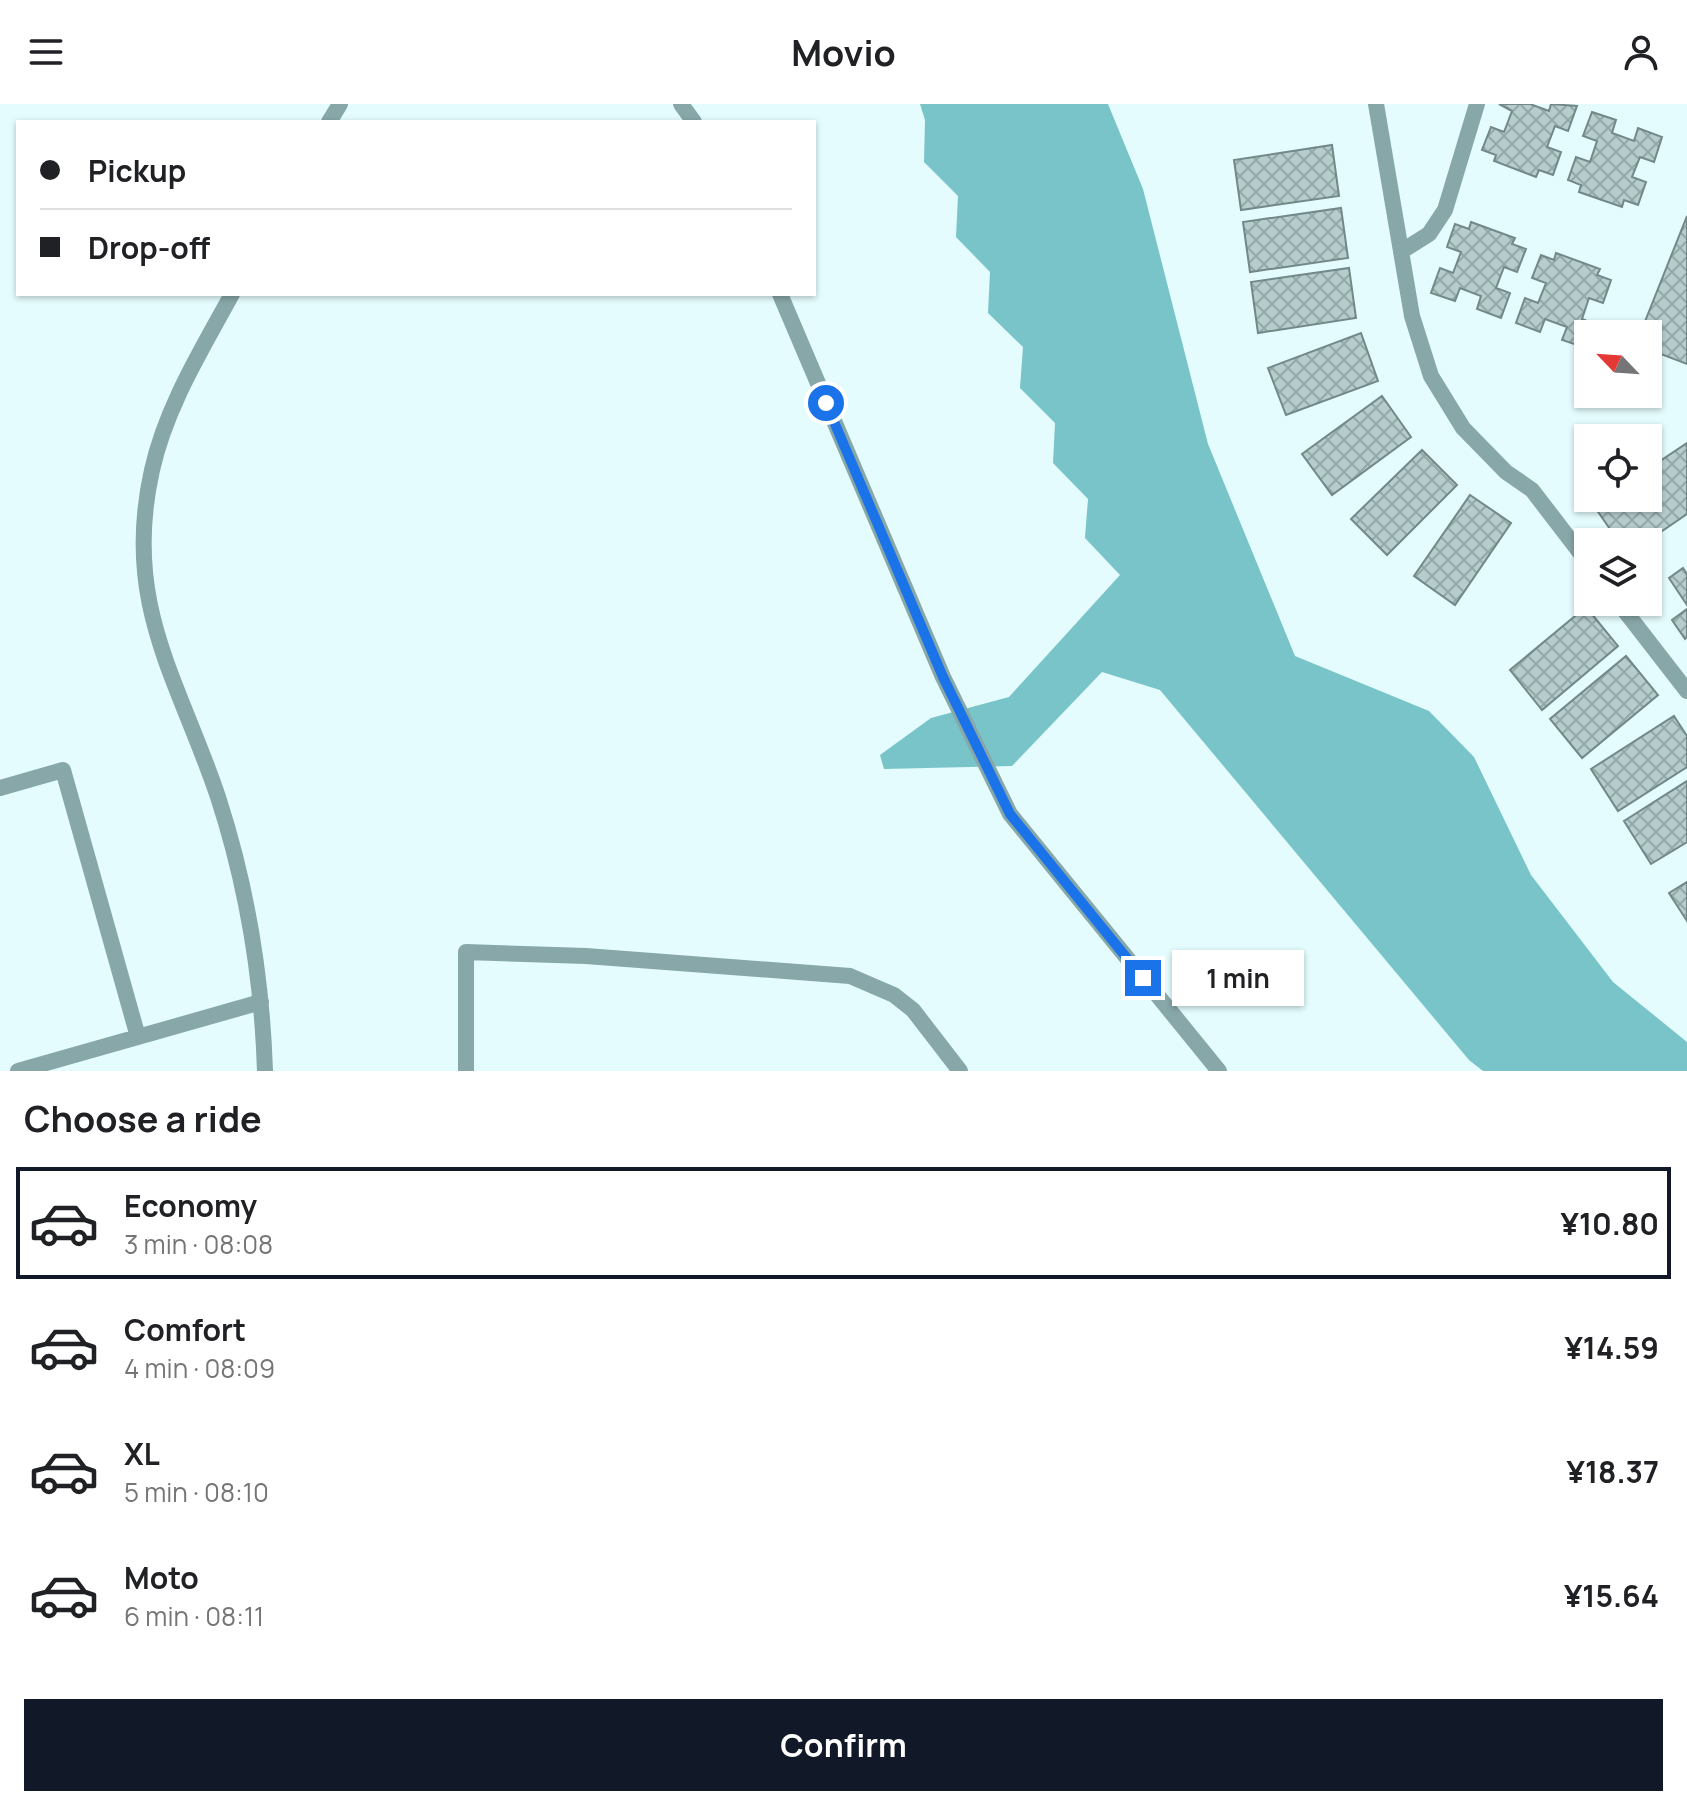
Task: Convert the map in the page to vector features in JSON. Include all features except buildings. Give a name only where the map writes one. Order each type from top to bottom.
[{"type":"lane","points":[[1376,104],[1420,347],[1445,403],[1483,451],[1532,490],[1574,545]]},
{"type":"lane","points":[[1402,251],[1429,234],[1445,210],[1477,104]]},
{"type":"lane","points":[[231,296],[178,396],[160,440],[146,501],[144,565],[150,612],[162,658],[198,742],[235,854],[248,912],[261,1002],[265,1071]]},
{"type":"lane","points":[[781,296],[943,677],[1010,814],[1219,1071]]},
{"type":"lane","points":[[1629,616],[1687,691]]},
{"type":"lane","points":[[0,788],[63,770],[138,1037]]},
{"type":"lane","points":[[466,1071],[466,952],[586,956],[850,976],[873,983],[913,1010],[960,1071]]},
{"type":"lane","points":[[18,1071],[261,1002]]},
{"type":"water","points":[[920,104],[1108,104],[1143,189],[1208,444],[1295,656],[1429,711],[1474,757],[1531,875],[1613,982],[1687,1042],[1687,1071],[1483,1071],[1469,1060],[1160,690],[1102,672],[1012,766],[884,769],[880,755],[931,718],[1009,697],[1120,575],[1085,538],[1088,499],[1053,463],[1055,423],[1020,388],[1023,347],[988,313],[990,272],[956,237],[958,196],[924,162],[925,120]]},
{"type":"route","points":[[826,403],[943,677],[1010,814],[1143,978]]}]
